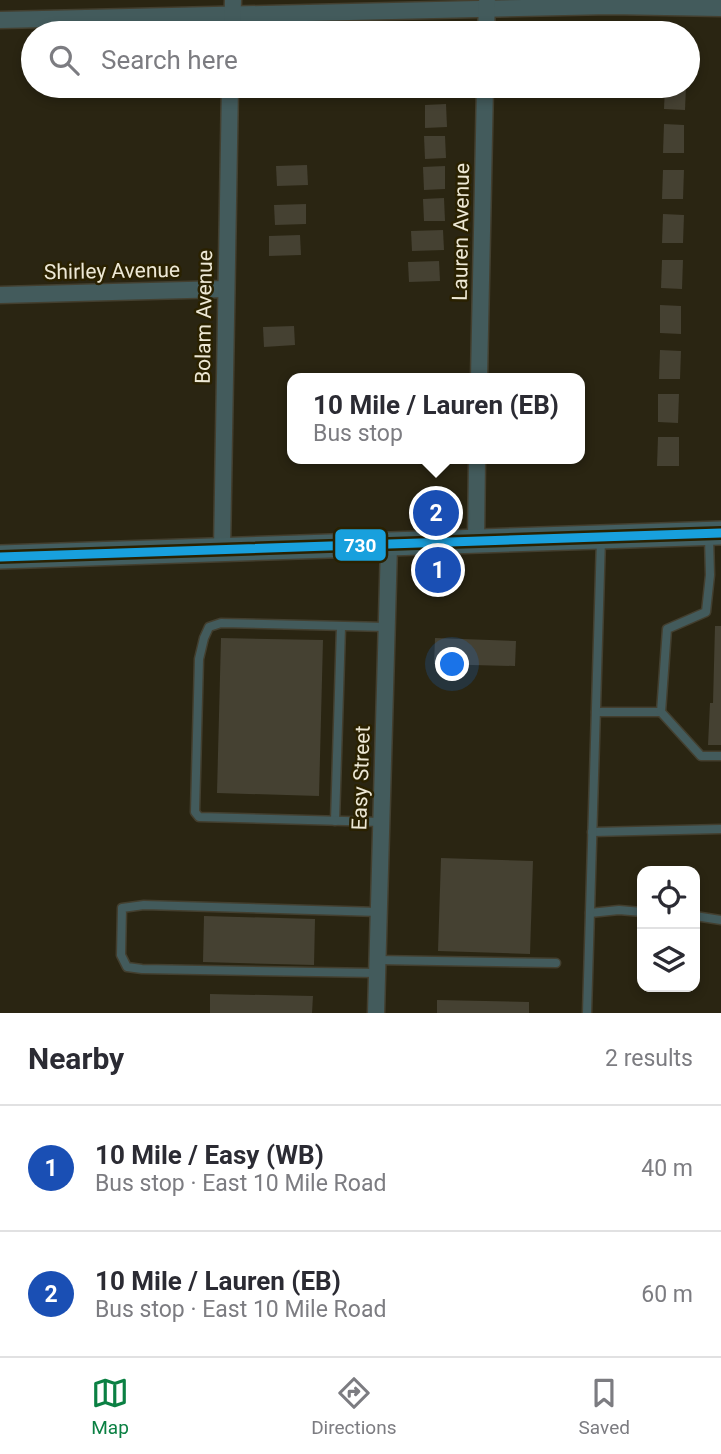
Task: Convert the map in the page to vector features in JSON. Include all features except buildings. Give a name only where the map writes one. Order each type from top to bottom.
[{"type":"main road","points":[[0,557],[715,534]]},
{"type":"street","points":[[0,20],[232,7],[487,5],[721,8]]},
{"type":"street","name":"Bolam Avenue","points":[[222,550],[230,98]]},
{"type":"street","name":"Lauren Avenue","points":[[479,373],[485,98]]},
{"type":"street","name":"Shirley Avenue","points":[[0,295],[225,289]]},
{"type":"street","points":[[476,541],[477,464]]},
{"type":"street","name":"Easy Street","points":[[376,1013],[388,545]]},
{"type":"lane","points":[[715,534],[706,612],[667,629],[661,712],[701,757],[721,757]]},
{"type":"lane","points":[[587,1013],[601,538]]},
{"type":"lane","points":[[381,822],[199,817],[195,812],[199,659],[209,627],[221,623],[386,627]]},
{"type":"lane","points":[[335,821],[341,627]]},
{"type":"lane","points":[[596,712],[661,712]]},
{"type":"lane","points":[[593,832],[721,829]]},
{"type":"lane","points":[[379,912],[144,905],[122,908],[121,955],[127,967],[142,969],[555,963]]},
{"type":"lane","points":[[590,913],[619,910],[637,912]]},
{"type":"lane","points":[[700,917],[721,919]]},
{"type":"transit line","name":"730","points":[[0,557],[721,533]]},
{"type":"place","name":"10 Mile / Lauren (EB)","points":[[436,513]]},
{"type":"place","name":"10 Mile / Easy (WB)","points":[[438,570]]}]
